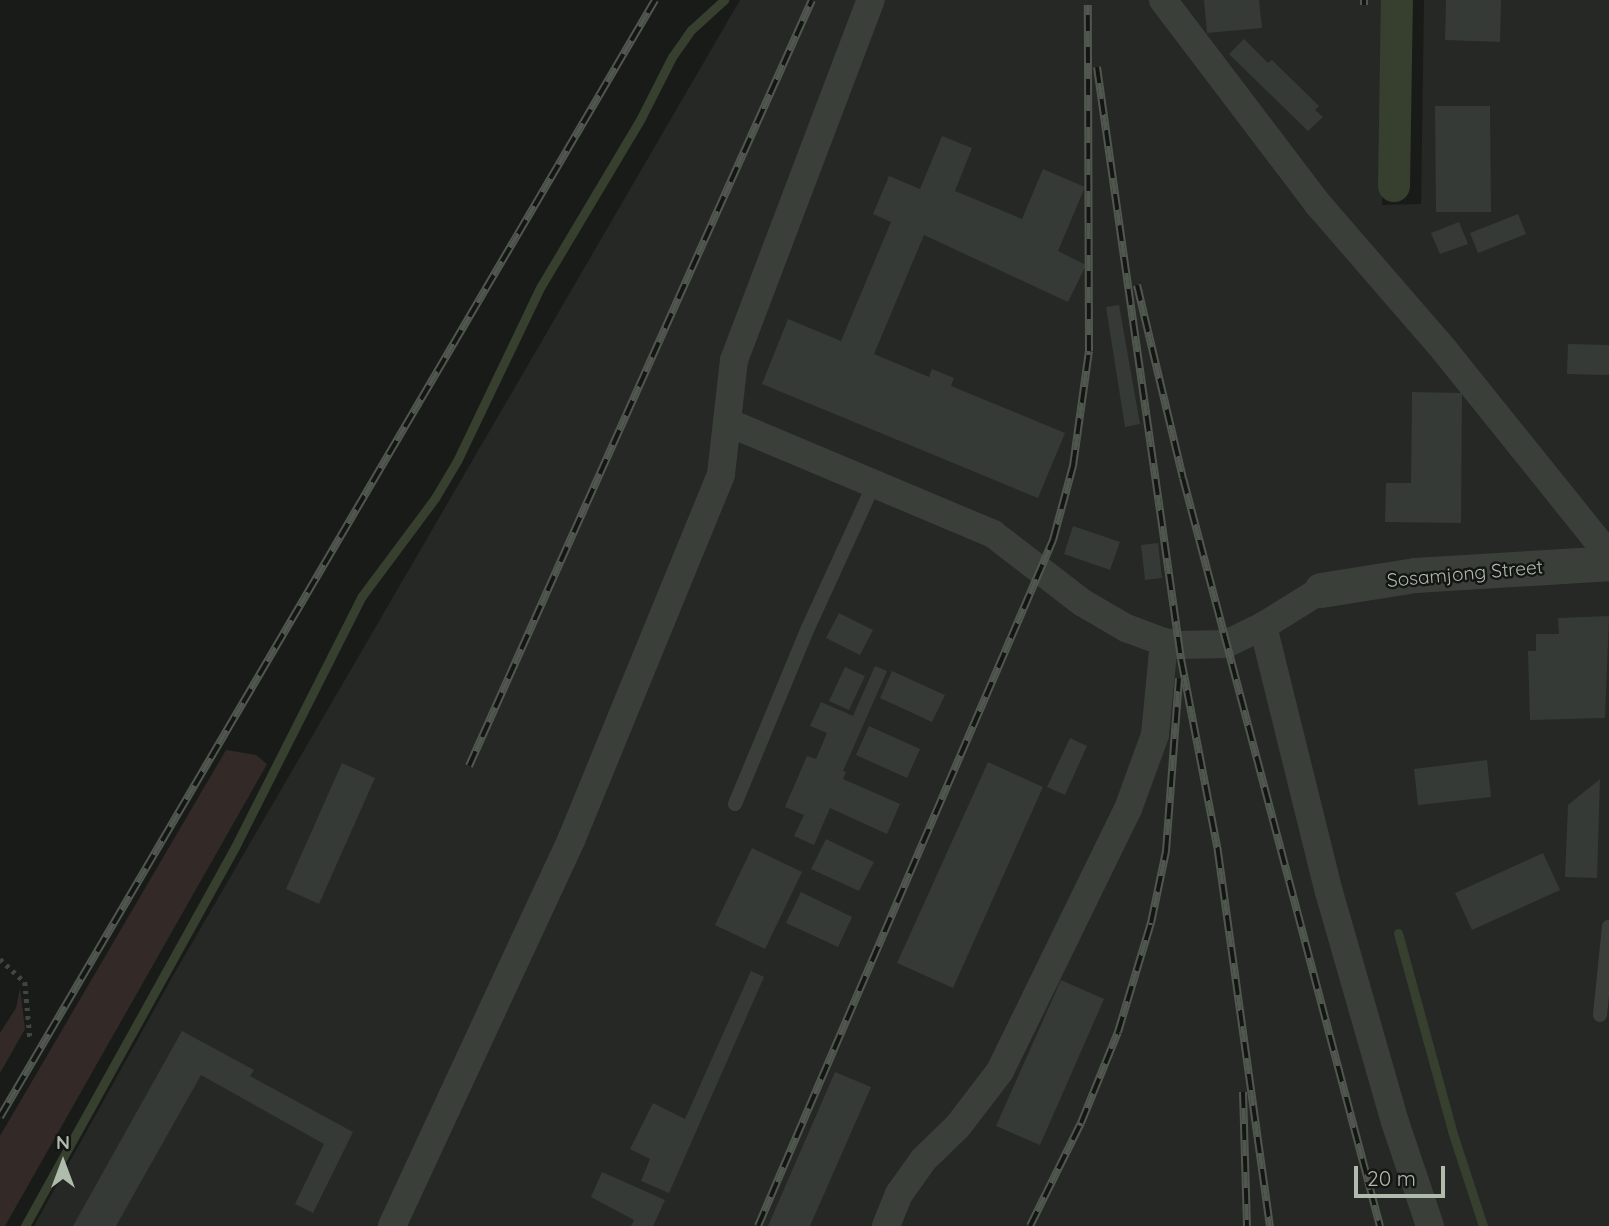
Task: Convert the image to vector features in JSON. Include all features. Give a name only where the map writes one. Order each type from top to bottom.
[{"type":"street","points":[[392,1226],[572,838],[721,474],[734,360],[871,0]]},
{"type":"street","points":[[1163,0],[1317,203],[1446,351],[1609,555]]},
{"type":"street","points":[[727,422],[993,534],[1083,603],[1126,628],[1164,642],[1180,645],[1226,644],[1263,626],[1321,590]]},
{"type":"street","name":"Sosamjong Street","points":[[1321,590],[1415,576],[1609,563]]},
{"type":"street","points":[[1263,626],[1329,892],[1395,1122],[1430,1226]]},
{"type":"street","points":[[886,1226],[899,1194],[924,1159],[958,1126],[1000,1071],[1128,809],[1155,735],[1164,642]]},
{"type":"lane","points":[[735,804],[808,628],[874,484]]},
{"type":"lane","points":[[1600,1014],[1609,926]]},
{"type":"path","points":[[0,959],[25,982],[30,1038]]},
{"type":"shaded area","points":[[740,0],[1383,0],[1382,205],[1421,204],[1424,0],[1609,0],[1609,1226],[34,1226],[174,974]]},
{"type":"shaded area","points":[[226,750],[256,755],[267,764],[5,1226],[0,1226],[0,1136]]},
{"type":"shaded area","points":[[20,988],[25,1029],[0,1073],[0,1033],[16,1008]]},
{"type":"building","points":[[1204,0],[1259,0],[1262,28],[1207,33]]},
{"type":"building","points":[[1446,0],[1501,0],[1500,42],[1445,40]]},
{"type":"building","points":[[1244,39],[1268,63],[1272,60],[1319,106],[1315,110],[1323,117],[1308,131],[1229,54]]},
{"type":"building","points":[[1435,106],[1490,106],[1491,212],[1436,212]]},
{"type":"building","points":[[942,136],[972,148],[955,191],[1022,219],[1043,169],[1085,187],[1058,251],[1086,265],[1068,302],[924,235],[874,354],[929,377],[932,369],[954,378],[951,386],[1065,433],[1038,498],[762,384],[788,319],[841,341],[891,222],[873,214],[889,176],[920,189]]},
{"type":"building","points":[[1518,214],[1526,234],[1478,253],[1470,233]]},
{"type":"building","points":[[1459,222],[1468,244],[1440,254],[1431,233]]},
{"type":"building","points":[[1119,305],[1140,424],[1125,427],[1106,307]]},
{"type":"building","points":[[1568,344],[1609,345],[1609,375],[1567,374]]},
{"type":"building","points":[[1412,392],[1462,393],[1461,523],[1385,522],[1386,483],[1411,483]]},
{"type":"building","points":[[1073,526],[1120,542],[1110,570],[1064,554]]},
{"type":"building","points":[[1158,543],[1162,578],[1145,580],[1141,545]]},
{"type":"building","points":[[839,613],[873,630],[860,655],[826,638]]},
{"type":"building","points":[[1609,616],[1605,718],[1530,720],[1528,651],[1536,651],[1536,634],[1559,634],[1558,618]]},
{"type":"building","points":[[875,666],[887,671],[843,771],[846,772],[843,779],[900,804],[887,834],[830,808],[814,845],[794,836],[804,815],[785,807],[807,756],[816,759],[827,733],[810,726],[821,702],[853,716]]},
{"type":"building","points":[[845,667],[865,676],[849,710],[829,701]]},
{"type":"building","points":[[892,671],[945,695],[932,722],[880,698]]},
{"type":"building","points":[[869,726],[920,749],[907,778],[856,755]]},
{"type":"building","points":[[1070,738],[1087,746],[1065,795],[1047,787]]},
{"type":"building","points":[[1487,760],[1491,797],[1418,805],[1414,769]]},
{"type":"building","points":[[988,762],[1043,787],[953,988],[897,963]]},
{"type":"building","points":[[342,763],[375,778],[319,904],[286,889]]},
{"type":"building","points":[[1600,779],[1597,878],[1565,877],[1568,805]]},
{"type":"building","points":[[826,839],[874,862],[859,891],[811,869]]},
{"type":"building","points":[[752,848],[802,872],[765,949],[715,925]]},
{"type":"building","points":[[1543,853],[1560,890],[1472,930],[1455,893]]},
{"type":"building","points":[[801,892],[852,917],[838,947],[786,923]]},
{"type":"building","points":[[751,971],[764,977],[669,1193],[641,1181],[650,1159],[630,1149],[653,1103],[685,1119]]},
{"type":"building","points":[[1061,980],[1104,999],[1040,1145],[996,1126]]},
{"type":"building","points":[[182,1031],[254,1070],[250,1076],[353,1132],[313,1213],[295,1204],[324,1144],[201,1075],[116,1226],[73,1226]]},
{"type":"building","points":[[835,1072],[871,1087],[810,1226],[768,1226]]},
{"type":"building","points":[[602,1172],[665,1200],[653,1226],[631,1226],[634,1220],[591,1197]]},
{"type":"waterway","points":[[25,1226],[235,847],[362,596],[435,498],[457,461],[541,286],[641,118],[672,57],[691,30],[724,0]]},
{"type":"waterway","points":[[1394,186],[1397,0]]},
{"type":"waterway","points":[[1398,933],[1452,1131],[1483,1226]]},
{"type":"railway","points":[[0,1117],[655,0]]},
{"type":"railway","points":[[469,766],[812,0]]},
{"type":"railway","points":[[1364,0],[1364,5]]},
{"type":"railway","points":[[758,1226],[1053,540],[1073,466],[1089,351],[1088,5]]},
{"type":"railway","points":[[1097,67],[1181,659],[1218,852],[1270,1226]]},
{"type":"railway","points":[[1137,285],[1183,478],[1380,1226]]},
{"type":"railway","points":[[1030,1226],[1081,1123],[1118,1032],[1151,923],[1166,851],[1179,678]]},
{"type":"railway","points":[[1243,1092],[1247,1226]]}]
